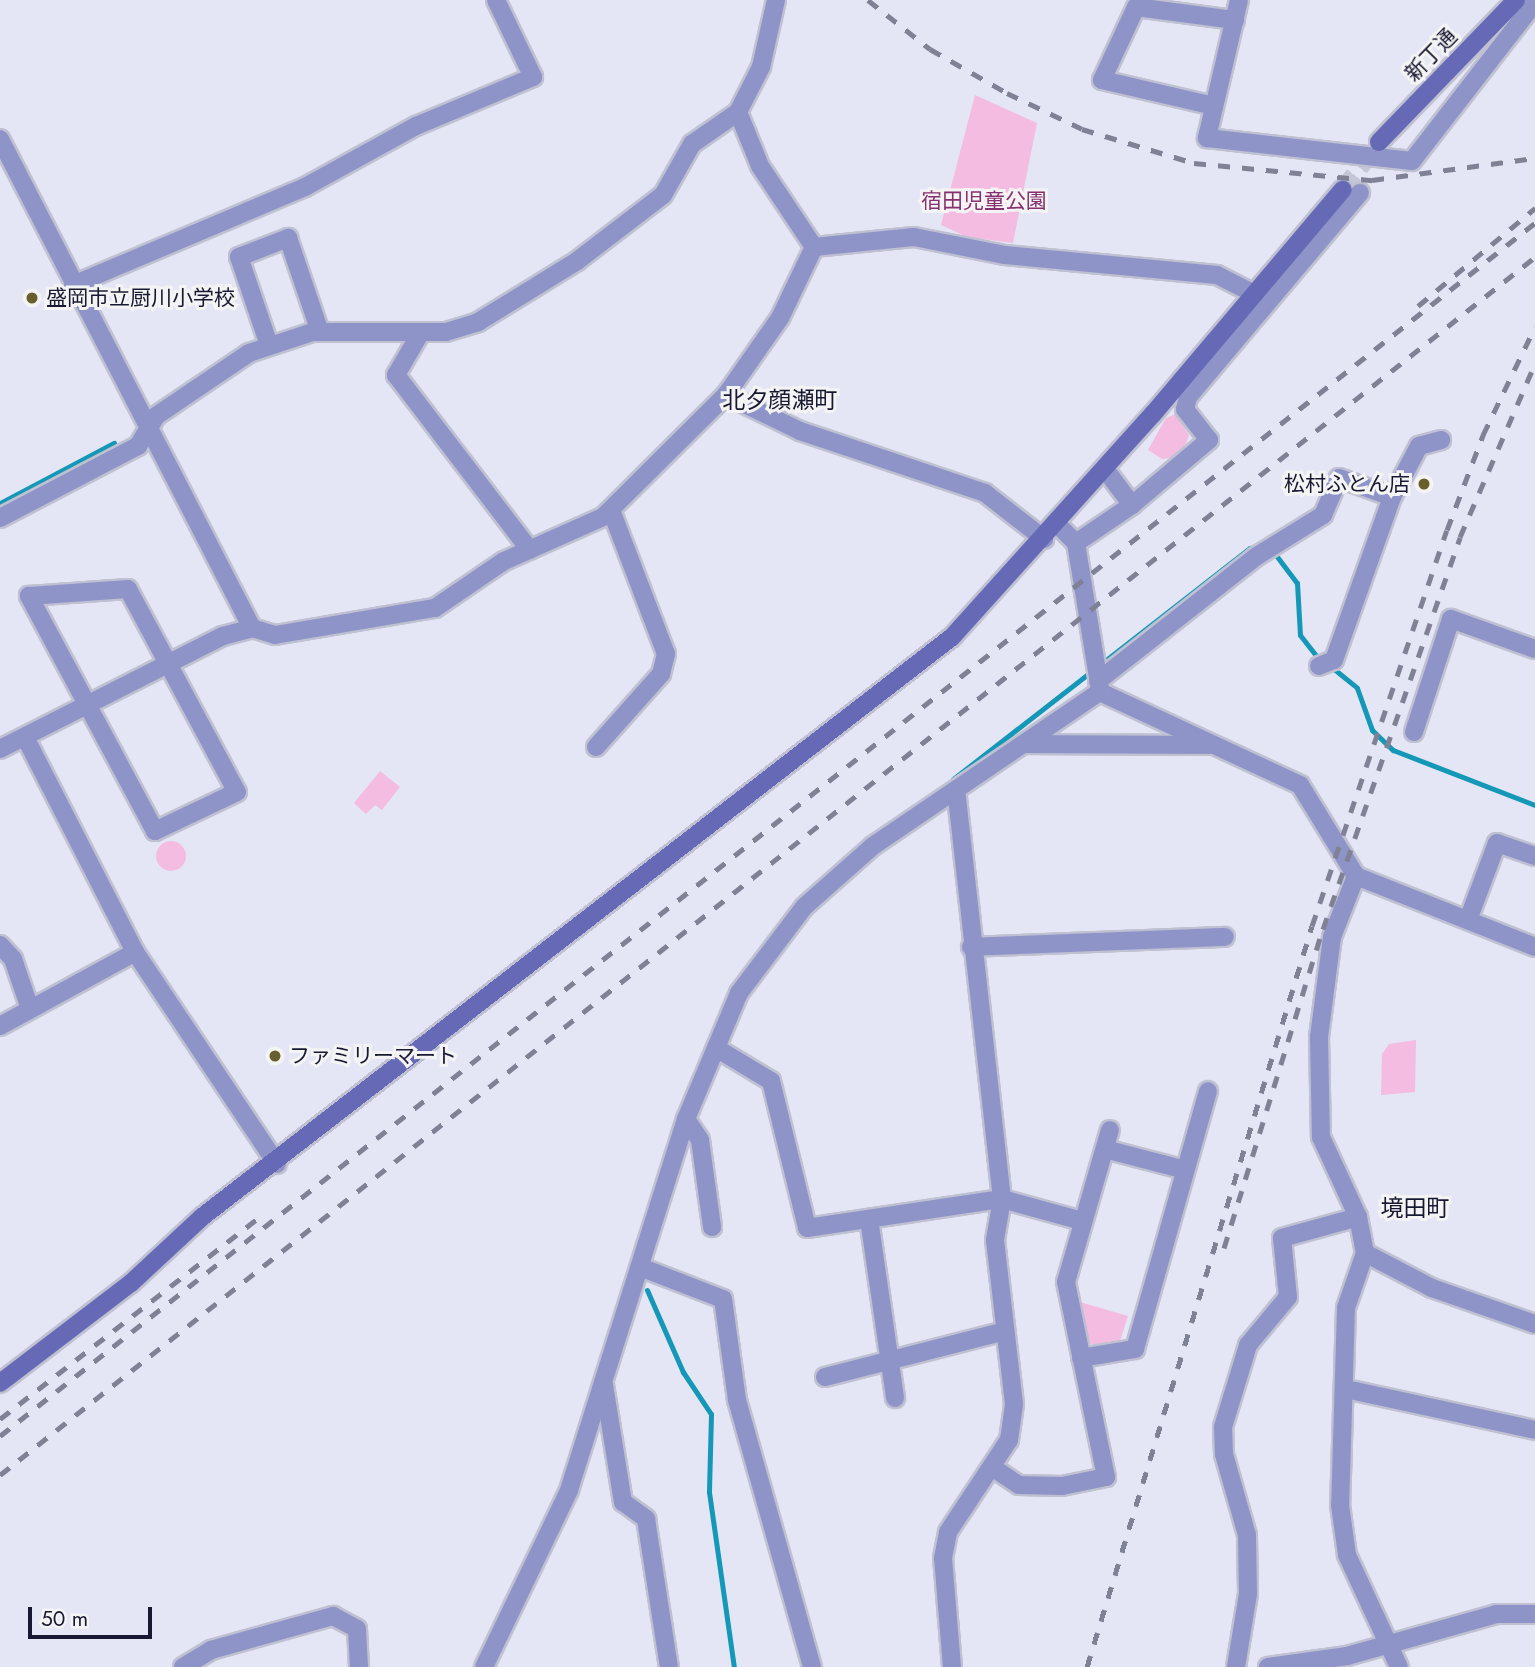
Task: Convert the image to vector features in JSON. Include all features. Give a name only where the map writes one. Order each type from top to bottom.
[{"type":"street","points":[[73,285],[305,187],[427,120],[533,77],[496,0]]},
{"type":"street","points":[[0,518],[138,446],[156,416],[269,345],[320,332],[446,332],[478,322],[578,261],[663,195],[692,144],[738,113],[761,67],[776,0]]},
{"type":"street","points":[[1239,0],[1207,138],[1412,161],[1529,10],[1525,0]]},
{"type":"street","name":"新丁通","points":[[1379,142],[1516,0]]},
{"type":"street","points":[[1214,106],[1102,80],[1136,7],[1235,20]]},
{"type":"street","points":[[738,113],[760,166],[814,247]]},
{"type":"street","points":[[0,139],[146,432],[252,628]]},
{"type":"street","points":[[0,1383],[952,637],[1105,469],[1250,292],[1351,191],[1188,397],[1185,410],[1209,440],[1132,505],[1076,543]]},
{"type":"street","points":[[814,247],[914,237],[1005,255],[1217,275],[1250,292]]},
{"type":"street","points":[[269,345],[239,257],[288,239],[320,332]]},
{"type":"street","points":[[0,749],[169,663],[252,628],[275,635],[435,608],[530,551],[579,531],[611,510],[726,394],[780,318],[814,247]]},
{"type":"street","points":[[421,331],[396,375],[530,551]]},
{"type":"street","points":[[726,394],[800,431],[985,493],[1044,539]]},
{"type":"street","points":[[1326,663],[1392,498],[1419,446],[1441,440]]},
{"type":"street","points":[[1105,469],[1132,505]]},
{"type":"street","points":[[484,1667],[548,1546],[603,1383],[686,1119],[739,993],[804,907],[873,846],[945,796],[957,795],[1099,686],[1257,556],[1273,551],[1323,515],[1339,478],[1392,498]]},
{"type":"street","points":[[596,747],[661,674],[666,654],[611,510]]},
{"type":"street","points":[[1057,524],[1076,543],[1099,686]]},
{"type":"street","points":[[128,589],[169,663],[237,792],[155,831],[90,704],[29,596],[128,589]]},
{"type":"street","points":[[1414,732],[1451,618],[1535,649]]},
{"type":"street","points":[[1099,686],[1300,785],[1356,876],[1535,947]]},
{"type":"street","points":[[25,737],[135,952],[277,1164]]},
{"type":"street","points":[[1024,744],[1215,745]]},
{"type":"street","points":[[952,1667],[943,1558],[948,1532],[1009,1440],[1013,1414],[1002,1332],[995,1240],[1002,1199],[971,947],[957,795]]},
{"type":"street","points":[[1468,920],[1497,842],[1535,856]]},
{"type":"street","points":[[1356,876],[1332,937],[1319,1037],[1321,1137],[1358,1217],[1365,1253],[1346,1308],[1346,1389],[1340,1505],[1347,1555],[1399,1667]]},
{"type":"street","points":[[971,947],[1225,937]]},
{"type":"street","points":[[0,945],[13,960],[30,1009]]},
{"type":"street","points":[[0,1026],[135,952]]},
{"type":"street","points":[[716,1048],[771,1081],[807,1228],[1002,1199],[1082,1221]]},
{"type":"street","points":[[1081,1359],[1135,1349],[1182,1169],[1208,1091]]},
{"type":"street","points":[[686,1119],[700,1140],[712,1227]]},
{"type":"street","points":[[992,1467],[1018,1485],[1062,1486],[1106,1478],[1066,1282],[1110,1130]]},
{"type":"street","points":[[1105,1149],[1182,1169]]},
{"type":"street","points":[[1236,1667],[1248,1594],[1247,1535],[1224,1454],[1223,1427],[1248,1345],[1288,1297],[1282,1238],[1358,1217]]},
{"type":"street","points":[[869,1219],[895,1398]]},
{"type":"street","points":[[1365,1253],[1432,1288],[1535,1324]]},
{"type":"street","points":[[640,1267],[723,1298],[737,1400],[812,1667]]},
{"type":"street","points":[[824,1377],[1002,1332]]},
{"type":"street","points":[[603,1383],[623,1502],[646,1519],[669,1667]]},
{"type":"street","points":[[1346,1389],[1535,1430]]},
{"type":"street","points":[[1268,1667],[1389,1645],[1496,1614],[1535,1614]]},
{"type":"street","points":[[183,1667],[211,1650],[333,1616],[357,1629],[359,1667]]},
{"type":"green space","name":"宿田児童公園","points":[[975,95],[1037,123],[1013,243],[967,237],[941,225]]},
{"type":"green space","points":[[1176,414],[1189,435],[1181,457],[1162,459],[1148,450],[1166,418]]},
{"type":"green space","points":[[380,771],[400,787],[382,810],[375,805],[366,814],[354,803]]},
{"type":"green space","points":[[171,841],[182,845],[186,856],[182,867],[171,871],[160,867],[156,856],[160,845]]},
{"type":"green space","points":[[1416,1040],[1415,1092],[1381,1095],[1382,1054],[1389,1044]]},
{"type":"green space","points":[[1080,1302],[1128,1316],[1119,1344],[1089,1344]]},
{"type":"waterway","points":[[0,503],[114,443]]},
{"type":"waterway","points":[[953,779],[1250,548],[1262,545]]},
{"type":"waterway","points":[[1272,550],[1297,583],[1300,635],[1320,661]]},
{"type":"waterway","points":[[1329,665],[1357,688],[1372,730],[1393,750],[1535,805]]},
{"type":"waterway","points":[[647,1290],[683,1372],[711,1414],[709,1492],[734,1667]]},
{"type":"tunnel","points":[[1343,189],[1375,148]]},
{"type":"railway","points":[[868,0],[930,49],[1007,93],[1082,129],[1194,163],[1372,180],[1535,158]]},
{"type":"railway","points":[[1418,306],[1535,208]]},
{"type":"railway","points":[[0,1436],[1535,223]]},
{"type":"railway","points":[[0,1475],[1535,257]]},
{"type":"railway","points":[[1087,1667],[1312,926],[1447,530],[1483,435],[1535,327]]},
{"type":"railway","points":[[1224,1248],[1323,929],[1460,537],[1535,364]]},
{"type":"railway","points":[[0,1419],[257,1219]]},
{"type":"place","name":"盛岡市立厨川小学校","points":[[32,298]]},
{"type":"place","name":"松村ふとん店","points":[[1424,484]]},
{"type":"place","name":"ファミリーマート","points":[[275,1056]]},
{"type":"district","name":"北夕顔瀬町","points":[[780,400]]},
{"type":"district","name":"境田町","points":[[1415,1208]]}]
